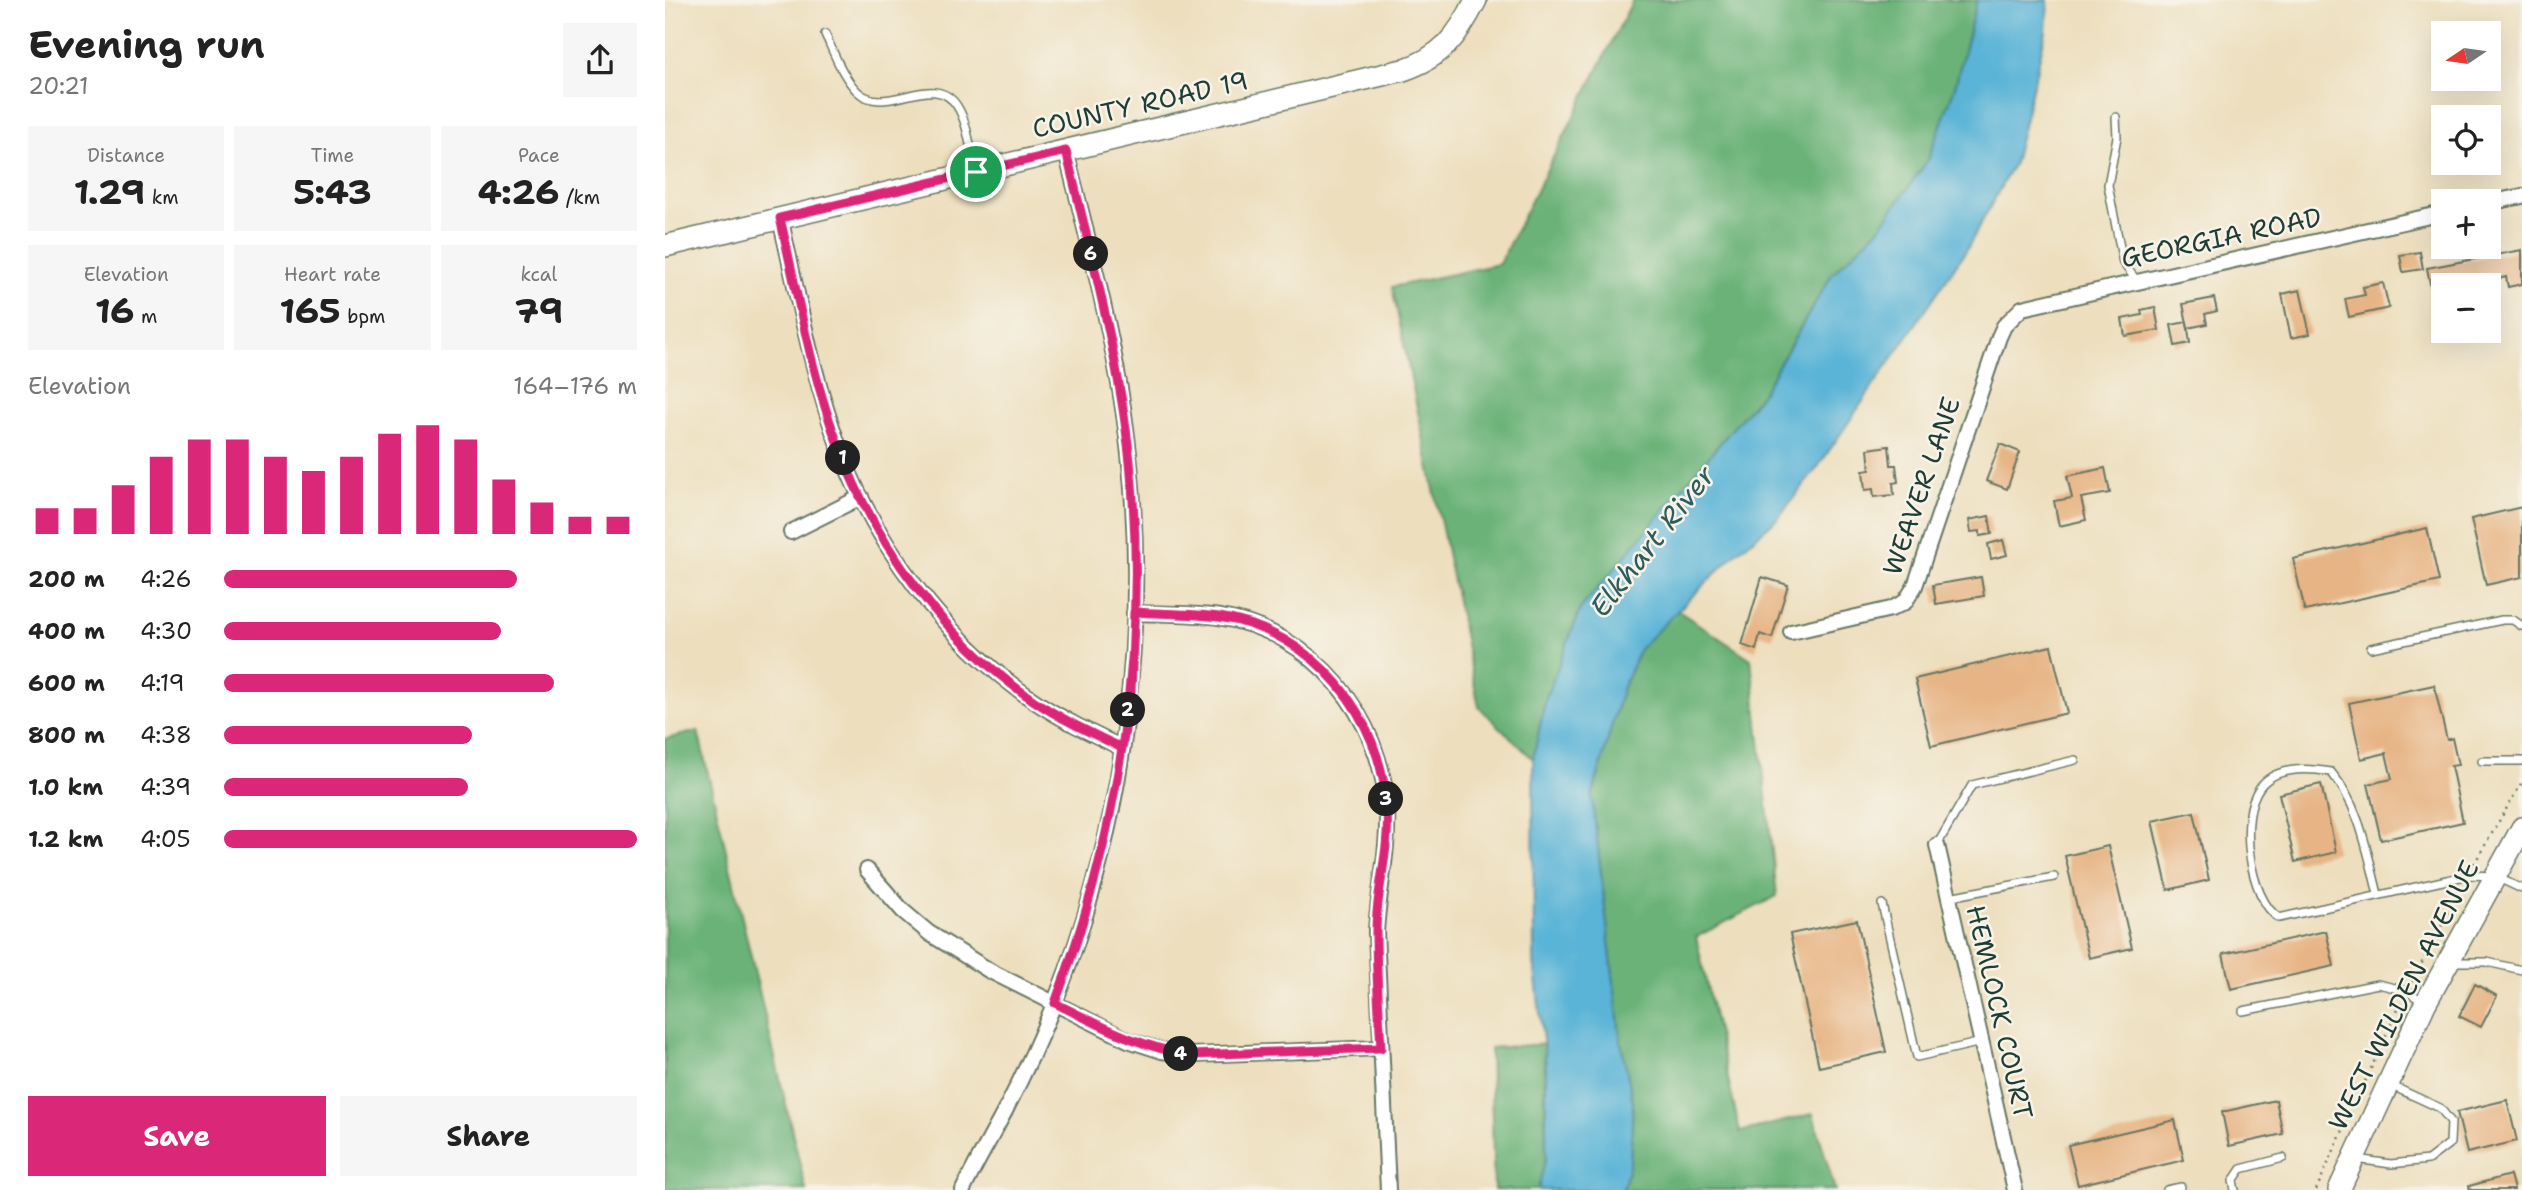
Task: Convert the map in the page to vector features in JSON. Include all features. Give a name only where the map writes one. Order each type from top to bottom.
[{"type":"street","name":"COUNTY ROAD 19","points":[[665,246],[1422,64],[1450,44],[1476,0]]},
{"type":"street","points":[[963,1190],[1011,1098],[1055,1003],[1099,866],[1131,692],[1134,612],[1133,510],[1123,415],[1101,295],[1066,151]]},
{"type":"street","points":[[2501,200],[2522,196]]},
{"type":"street","name":"GEORGIA ROAD","points":[[2013,317],[2034,304],[2431,216]]},
{"type":"street","points":[[780,218],[825,407],[861,497],[901,566],[927,600],[962,638],[1031,698],[1064,720],[1122,748]]},
{"type":"street","name":"WEAVER LANE","points":[[1791,632],[1891,609],[1905,602],[1915,586],[1999,337],[2013,317]]},
{"type":"street","points":[[790,532],[861,497]]},
{"type":"street","points":[[1134,612],[1219,617],[1281,636],[1323,668],[1361,718],[1374,745],[1383,776],[1387,810],[1387,843],[1377,896],[1376,932],[1388,1190]]},
{"type":"street","name":"WEST WILDEN AVENUE","points":[[2339,1190],[2425,1004],[2522,828]]},
{"type":"street","name":"HEMLOCK COURT","points":[[1937,845],[2015,1190]]},
{"type":"street","points":[[867,870],[903,911],[938,939],[990,971],[1128,1040],[1162,1051],[1191,1055],[1381,1048]]},
{"type":"lane","points":[[825,34],[840,65],[859,93],[872,99],[885,100],[931,90],[943,92],[953,100],[959,109],[976,172]]},
{"type":"lane","points":[[2116,117],[2117,137],[2108,185],[2123,263],[2137,281]]},
{"type":"lane","points":[[2371,648],[2501,620],[2513,620],[2522,626]]},
{"type":"lane","points":[[1937,845],[1972,785],[2075,760]]},
{"type":"lane","points":[[2482,761],[2522,761]]},
{"type":"lane","points":[[2378,894],[2362,829],[2343,786],[2331,772],[2307,768],[2288,771],[2260,786],[2249,812],[2248,847],[2259,892],[2269,912],[2279,918],[2469,874],[2494,876],[2522,889]]},
{"type":"lane","points":[[1949,898],[2054,877]]},
{"type":"lane","points":[[1882,904],[1917,1056],[1982,1042]]},
{"type":"lane","points":[[2447,963],[2487,962],[2522,970]]},
{"type":"lane","points":[[2243,1011],[2378,984],[2407,991],[2425,1004]]},
{"type":"lane","points":[[2352,1159],[2391,1164],[2428,1160],[2450,1143],[2451,1122],[2440,1108],[2387,1084]]},
{"type":"lane","points":[[2235,1190],[2233,1181],[2241,1170],[2283,1158]]},
{"type":"lane","points":[[2167,1190],[2181,1187]]},
{"type":"green space","points":[[1633,0],[1977,0],[1955,87],[1928,160],[1878,230],[1833,273],[1761,395],[1581,608],[1546,698],[1533,759],[1479,707],[1392,287],[1499,264]]},
{"type":"green space","points":[[1677,610],[1751,659],[1777,896],[1696,937],[1740,1132],[1813,1114],[1835,1190],[1623,1190],[1630,1162],[1633,1102],[1621,1043],[1592,797],[1622,689],[1640,648]]},
{"type":"green space","points":[[698,731],[806,1190],[665,1190],[665,739]]},
{"type":"green space","points":[[1544,1044],[1546,1157],[1538,1190],[1494,1190],[1490,1048]]},
{"type":"water","name":"Elkhart River","points":[[1977,0],[2048,0],[2046,31],[2014,163],[1967,249],[1818,467],[1777,519],[1736,553],[1640,648],[1622,689],[1592,797],[1621,1043],[1633,1102],[1630,1162],[1623,1190],[1538,1190],[1546,1157],[1546,1066],[1534,961],[1533,759],[1546,698],[1581,608],[1761,395],[1833,273],[1878,230],[1928,160],[1955,87]]},
{"type":"building","points":[[2522,250],[2522,284],[2508,287],[2506,277],[2501,278],[2501,273],[2431,273],[2431,289],[2427,268],[2474,259],[2501,259],[2501,254]]},
{"type":"building","points":[[2420,252],[2423,269],[2403,272],[2400,255]]},
{"type":"building","points":[[2383,283],[2389,308],[2349,317],[2345,299],[2365,295],[2363,287]]},
{"type":"building","points":[[2300,290],[2310,334],[2291,338],[2282,294]]},
{"type":"building","points":[[2214,298],[2217,311],[2205,314],[2207,324],[2188,328],[2183,304]]},
{"type":"building","points":[[2155,307],[2159,330],[2125,336],[2122,319],[2142,315],[2141,310]]},
{"type":"building","points":[[2187,322],[2190,343],[2175,346],[2171,325]]},
{"type":"building","points":[[2000,444],[2020,452],[2007,489],[1986,481]]},
{"type":"building","points":[[1889,446],[1891,465],[1896,465],[1898,482],[1893,483],[1894,495],[1874,497],[1873,489],[1865,490],[1863,471],[1870,470],[1868,449]]},
{"type":"building","points":[[2105,468],[2110,493],[2081,498],[2086,520],[2059,526],[2054,501],[2072,498],[2067,476]]},
{"type":"building","points":[[2522,507],[2522,577],[2486,585],[2471,519]]},
{"type":"building","points":[[1989,516],[1992,534],[1980,536],[1980,531],[1971,532],[1969,520]]},
{"type":"building","points":[[2427,528],[2439,581],[2305,611],[2293,559]]},
{"type":"building","points":[[2003,540],[2007,555],[1991,559],[1988,544]]},
{"type":"building","points":[[1762,577],[1788,585],[1772,638],[1760,634],[1756,650],[1742,645]]},
{"type":"building","points":[[1981,577],[1984,596],[1936,604],[1933,585]]},
{"type":"building","points":[[2051,646],[2067,713],[1931,746],[1915,679]]},
{"type":"building","points":[[2434,685],[2447,740],[2452,738],[2458,765],[2451,766],[2463,822],[2381,840],[2368,784],[2392,779],[2386,753],[2361,759],[2349,703]]},
{"type":"building","points":[[2321,784],[2336,852],[2295,862],[2279,794]]},
{"type":"building","points":[[2194,812],[2209,880],[2168,890],[2152,821]]},
{"type":"building","points":[[2108,846],[2132,948],[2089,958],[2065,856]]},
{"type":"building","points":[[1857,920],[1886,1052],[1819,1067],[1790,934]]},
{"type":"building","points":[[2326,931],[2334,966],[2231,989],[2223,954]]},
{"type":"building","points":[[2475,984],[2497,996],[2481,1027],[2459,1016]]},
{"type":"building","points":[[2276,1100],[2283,1134],[2229,1146],[2222,1112]]},
{"type":"building","points":[[2507,1100],[2517,1141],[2467,1153],[2457,1112]]},
{"type":"building","points":[[2175,1120],[2184,1160],[2078,1185],[2068,1145]]},
{"type":"building","points":[[2510,1175],[2514,1190],[2470,1190],[2469,1186]]},
{"type":"route","points":[[976,172],[780,218],[825,407],[861,497],[901,566],[927,600],[962,638],[1031,698],[1064,720],[1122,748],[1131,692],[1134,612],[1219,617],[1251,625],[1281,636],[1323,668],[1344,692],[1361,718],[1374,745],[1383,776],[1387,843],[1377,896],[1376,932],[1381,1048],[1226,1056],[1162,1051],[1128,1040],[1055,1003],[1099,866],[1110,818],[1122,748],[1131,692],[1134,612],[1130,462],[1114,355],[1066,151],[976,172]]}]
